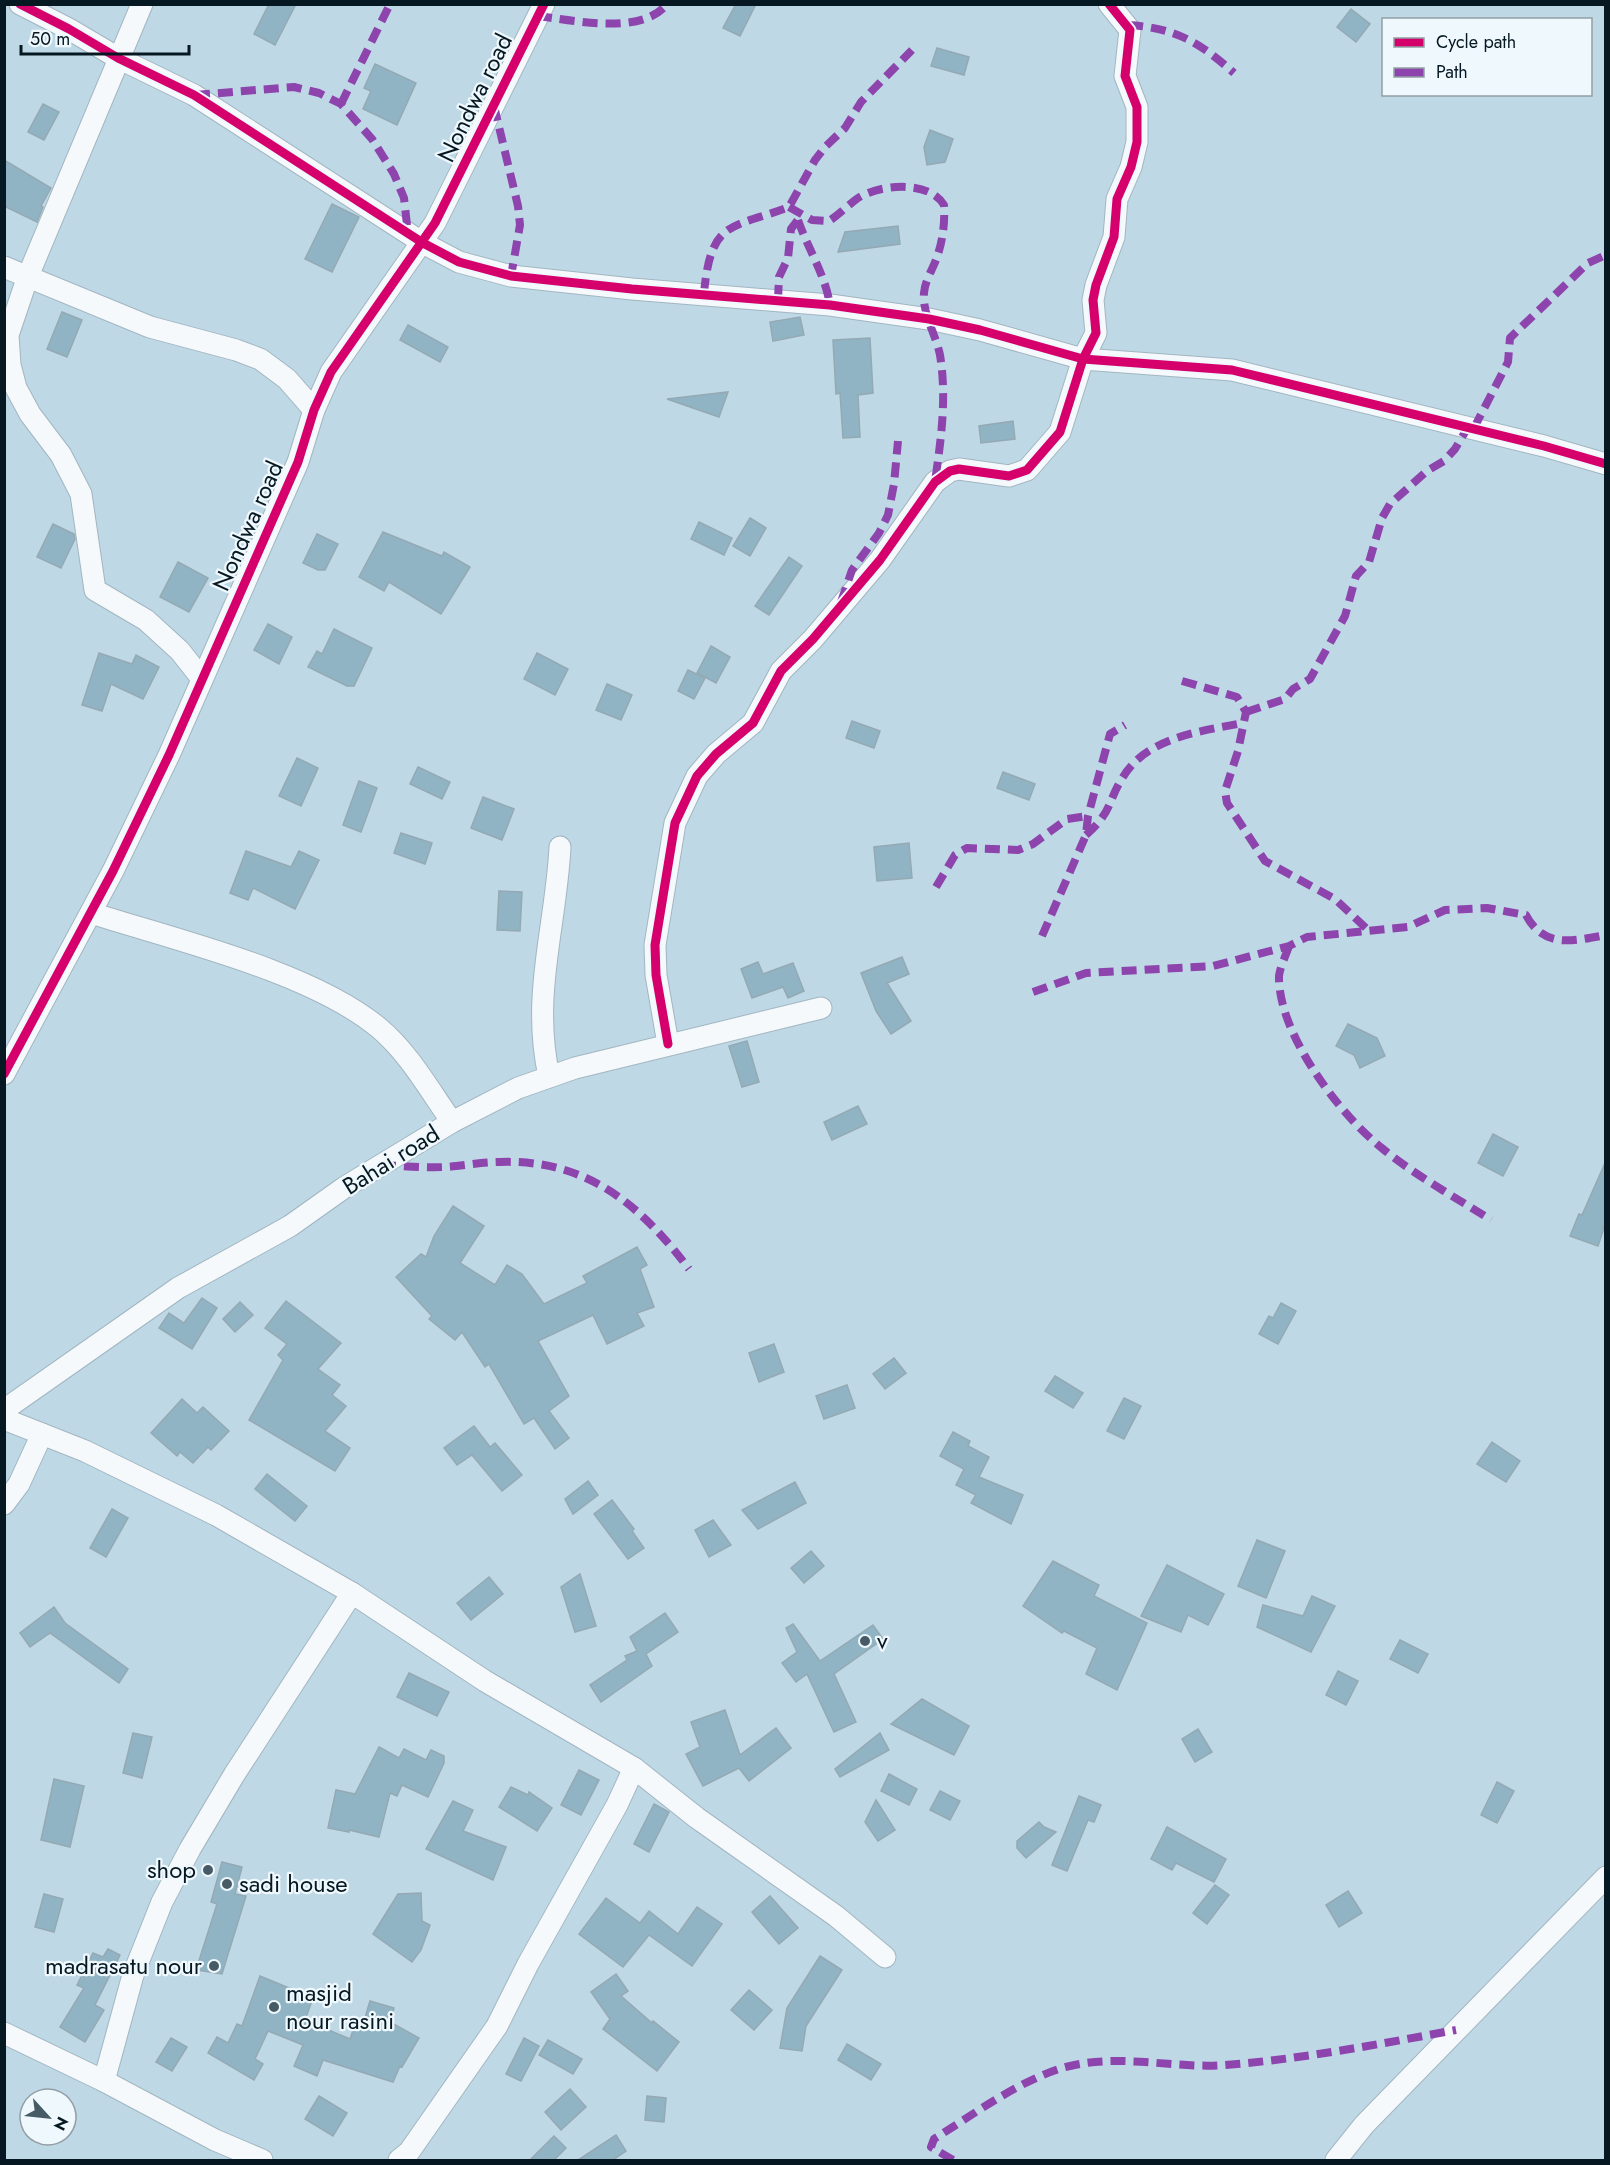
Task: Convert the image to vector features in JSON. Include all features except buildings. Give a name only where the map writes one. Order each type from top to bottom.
[{"type":"street","points":[[20,4],[69,28],[118,58],[194,95],[423,243],[459,262],[511,276],[632,289],[830,305],[929,319],[990,332],[1083,359],[1232,370],[1544,446],[1605,464]]},
{"type":"street","points":[[125,4],[126,37]]},
{"type":"street","points":[[142,4],[126,37],[28,276],[8,335],[7,365],[30,414],[62,455],[81,494],[95,590],[146,620],[180,651],[202,679]]},
{"type":"street","points":[[668,1044],[656,975],[655,945],[675,823],[697,776],[716,754],[753,723],[781,671],[813,639],[880,560],[943,475],[959,469],[1009,476],[1027,470],[1047,450],[1060,432],[1068,415],[1083,359],[1096,333],[1093,300],[1096,285],[1114,237],[1117,199],[1131,167],[1139,123],[1134,93],[1125,76],[1130,30],[1109,4]]},
{"type":"street","name":"Nondwa road","points":[[4,1074],[91,913],[164,765],[298,462],[314,410],[331,372],[350,342],[423,243],[460,174],[537,8]]},
{"type":"street","points":[[4,267],[150,327],[236,350],[260,359],[288,379],[314,410]]},
{"type":"street","points":[[549,1076],[542,1043],[543,977],[558,884],[560,847]]},
{"type":"street","points":[[91,913],[275,973],[323,993],[353,1010],[380,1029],[407,1058],[452,1122]]},
{"type":"street","name":"Bahai road","points":[[4,1410],[178,1288],[290,1226],[345,1187],[452,1122],[518,1088],[549,1076],[640,1054],[668,1044],[821,1008]]},
{"type":"street","points":[[4,1419],[85,1451],[216,1515],[352,1593],[485,1681],[634,1768],[697,1818],[836,1916],[885,1957]]},
{"type":"street","points":[[4,1504],[19,1484],[42,1434]]},
{"type":"street","points":[[104,2081],[133,1975],[162,1902],[189,1849],[234,1775],[352,1593]]},
{"type":"street","points":[[399,2160],[409,2152],[497,2026],[528,1964],[617,1805],[634,1768]]},
{"type":"street","points":[[1336,2160],[1364,2125],[1605,1877]]},
{"type":"street","points":[[4,2033],[104,2081],[215,2140],[262,2160]]},
{"type":"marked path","points":[[341,104],[390,4]]},
{"type":"marked path","points":[[537,16],[606,24],[624,23],[656,14],[667,4]]},
{"type":"marked path","points":[[1128,25],[1160,29],[1186,38],[1234,73]]},
{"type":"marked path","points":[[704,293],[707,269],[712,251],[719,239],[738,224],[789,207],[815,160],[845,128],[861,102],[912,50]]},
{"type":"marked path","points":[[195,95],[294,87],[319,93],[341,104],[372,139],[394,174],[404,198],[408,234]]},
{"type":"marked path","points":[[494,106],[518,206],[520,225],[511,276]]},
{"type":"marked path","points":[[789,207],[812,220],[829,221],[867,193],[891,187],[927,191],[944,205],[941,242],[924,293],[927,316],[940,355],[943,387],[941,434],[935,482]]},
{"type":"marked path","points":[[778,300],[779,277],[788,258],[791,229],[800,217]]},
{"type":"marked path","points":[[798,220],[820,272],[830,305]]},
{"type":"marked path","points":[[1474,428],[1508,362],[1510,338],[1588,263],[1606,255]]},
{"type":"marked path","points":[[1246,712],[1285,699],[1293,689],[1310,679],[1345,616],[1356,576],[1369,562],[1382,518],[1390,504],[1427,471],[1444,461],[1455,449],[1468,427]]},
{"type":"marked path","points":[[841,602],[852,570],[879,533],[888,515],[898,441]]},
{"type":"marked path","points":[[1182,681],[1237,697],[1246,712],[1238,751],[1225,791],[1227,803],[1265,861],[1335,899],[1368,930]]},
{"type":"marked path","points":[[1086,835],[1105,813],[1123,777],[1146,753],[1161,744],[1193,733],[1243,723]]},
{"type":"marked path","points":[[1042,936],[1086,835],[1088,816],[1110,734],[1125,725]]},
{"type":"marked path","points":[[936,887],[955,855],[967,848],[1018,850],[1033,844],[1067,819],[1088,816]]},
{"type":"marked path","points":[[1033,992],[1086,973],[1213,966],[1289,946],[1307,937],[1408,927],[1445,910],[1487,908],[1526,915],[1541,933],[1560,940],[1606,935]]},
{"type":"marked path","points":[[1289,946],[1279,976],[1281,999],[1289,1023],[1314,1072],[1348,1116],[1383,1149],[1422,1177],[1491,1220]]},
{"type":"marked path","points":[[381,1165],[437,1167],[500,1162],[531,1163],[559,1168],[585,1177],[630,1206],[651,1224],[689,1269]]},
{"type":"marked path","points":[[953,2160],[931,2147],[934,2139],[1012,2090],[1062,2068],[1104,2061],[1225,2065],[1341,2051],[1456,2030]]},
{"type":"cycle path","points":[[20,4],[118,58],[194,95],[423,243],[459,262],[511,276],[632,289],[830,305],[929,319],[980,330],[1083,359],[1232,370],[1544,446],[1606,464]]},
{"type":"cycle path","points":[[4,1074],[113,871],[169,755],[298,462],[314,410],[331,372],[435,223],[544,4]]},
{"type":"cycle path","points":[[668,1044],[656,975],[655,945],[675,823],[697,776],[716,754],[753,723],[781,671],[813,639],[880,560],[935,482],[950,471],[959,469],[1009,476],[1027,470],[1060,432],[1083,359],[1096,333],[1093,300],[1096,285],[1114,237],[1117,199],[1131,167],[1137,142],[1137,107],[1125,76],[1130,30],[1109,4]]},
{"type":"place","name":"v","points":[[865,1641]]},
{"type":"place","name":"shop","points":[[208,1870]]},
{"type":"place","name":"sadi house","points":[[227,1884]]},
{"type":"place","name":"madrasatu nour","points":[[214,1966]]},
{"type":"place","name":"masjid nour rasini","points":[[274,2007]]}]
